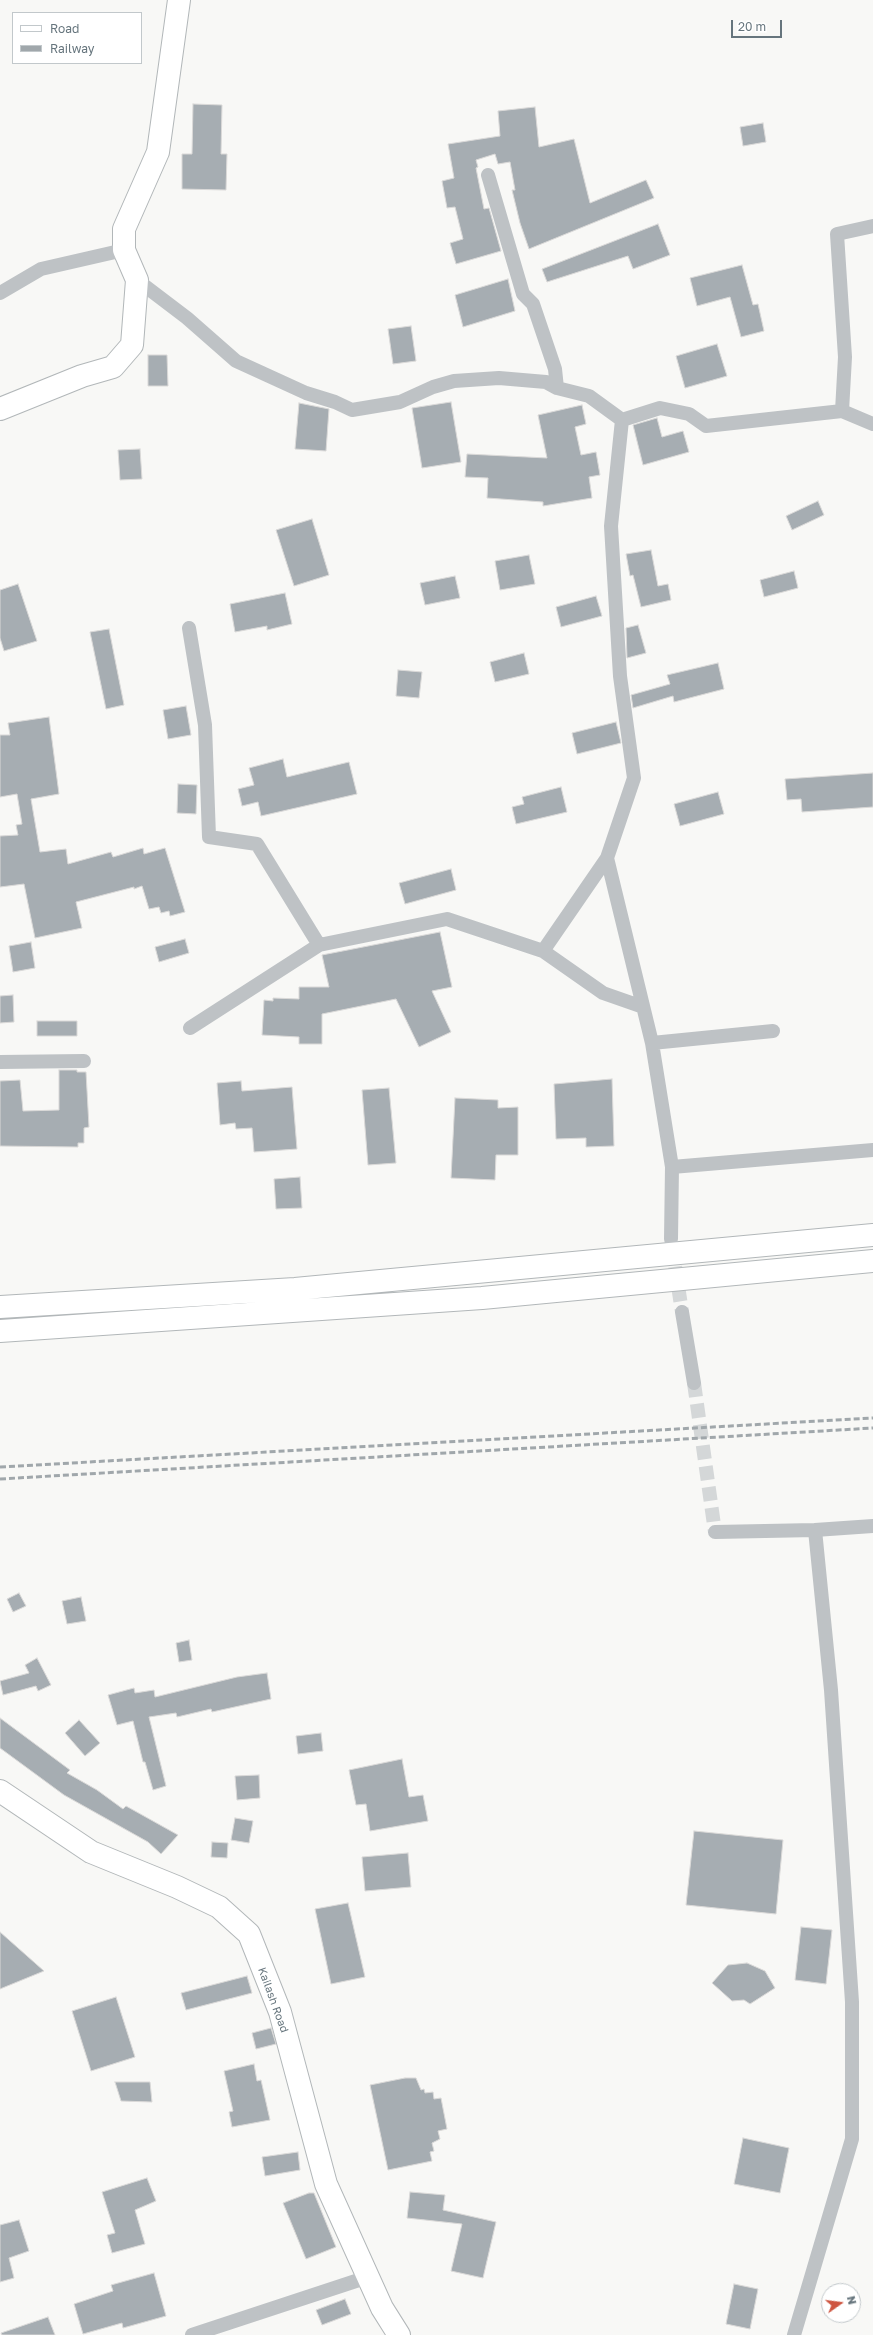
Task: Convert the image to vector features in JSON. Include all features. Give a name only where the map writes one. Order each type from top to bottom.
[{"type":"main road","points":[[0,409],[82,376],[113,367],[132,345],[137,280],[124,250],[124,229],[158,152],[179,0]]},
{"type":"main road","points":[[0,1307],[303,1288],[873,1235]]},
{"type":"main road","points":[[0,1331],[482,1298],[873,1261]]},
{"type":"main road","name":"Kailash Road","points":[[0,1791],[91,1852],[177,1887],[220,1907],[249,1934],[280,2012],[326,2184],[382,2308],[399,2335]]},
{"type":"street","points":[[488,175],[523,294],[533,304],[555,369],[557,388]]},
{"type":"street","points":[[842,411],[845,357],[837,234],[873,226]]},
{"type":"street","points":[[0,293],[41,269],[124,250]]},
{"type":"street","points":[[137,280],[187,318],[236,361],[306,393],[335,402],[352,410],[400,402],[433,387],[454,381],[499,378],[546,382],[557,388],[589,396],[622,420]]},
{"type":"street","points":[[622,420],[660,408],[689,414],[706,426],[842,411],[873,424]]},
{"type":"street","points":[[543,951],[607,858],[634,778],[620,676],[611,526],[622,420]]},
{"type":"street","points":[[189,628],[206,725],[209,837],[257,844],[318,945]]},
{"type":"street","points":[[607,858],[652,1043],[672,1167],[671,1239]]},
{"type":"street","points":[[190,1028],[318,945],[448,919],[543,951],[603,992],[643,1007]]},
{"type":"street","points":[[652,1043],[773,1031]]},
{"type":"street","points":[[0,1062],[84,1061]]},
{"type":"street","points":[[672,1167],[873,1150]]},
{"type":"street","points":[[682,1312],[694,1383]]},
{"type":"street","points":[[715,1532],[815,1530],[873,1526]]},
{"type":"street","points":[[794,2335],[852,2139],[852,2002],[831,1690],[815,1530]]},
{"type":"street","points":[[192,2335],[368,2278]]},
{"type":"building","points":[[193,104],[222,105],[221,154],[227,154],[226,190],[182,189],[182,154],[192,154]]},
{"type":"building","points":[[535,107],[539,147],[574,139],[590,203],[646,180],[654,198],[529,249],[520,223],[512,190],[515,190],[510,162],[498,164],[495,154],[476,160],[478,167],[476,168],[484,209],[489,208],[501,251],[456,264],[450,243],[463,239],[455,207],[447,208],[442,181],[454,178],[448,144],[500,136],[498,111]]},
{"type":"building","points":[[763,123],[766,142],[743,146],[740,127]]},
{"type":"building","points":[[658,224],[670,255],[633,269],[628,256],[547,282],[542,269]]},
{"type":"building","points":[[742,265],[753,305],[758,304],[764,331],[741,337],[730,297],[697,306],[690,278]]},
{"type":"building","points":[[508,279],[515,311],[463,327],[455,295]]},
{"type":"building","points":[[411,326],[416,361],[393,364],[388,329]]},
{"type":"building","points":[[717,344],[727,376],[685,388],[676,356]]},
{"type":"building","points":[[148,355],[167,355],[168,386],[148,386]]},
{"type":"building","points":[[451,402],[461,462],[422,468],[412,408]]},
{"type":"building","points":[[299,403],[329,409],[326,451],[295,449]]},
{"type":"building","points":[[582,405],[586,424],[575,427],[581,455],[596,452],[600,475],[589,477],[592,498],[543,506],[543,502],[487,498],[488,478],[465,477],[467,454],[547,458],[538,415]]},
{"type":"building","points":[[657,418],[662,437],[683,431],[689,452],[643,465],[633,425]]},
{"type":"building","points":[[140,449],[142,479],[120,480],[118,450]]},
{"type":"building","points":[[818,501],[824,515],[792,530],[786,516]]},
{"type":"building","points":[[312,519],[329,575],[294,586],[276,530]]},
{"type":"building","points":[[651,550],[658,586],[668,584],[671,600],[641,607],[633,575],[630,576],[626,554]]},
{"type":"building","points":[[529,555],[535,584],[500,590],[495,561]]},
{"type":"building","points":[[794,571],[798,588],[764,597],[760,580]]},
{"type":"building","points":[[455,576],[460,598],[425,605],[420,583]]},
{"type":"building","points":[[18,584],[37,641],[4,651],[0,638],[0,590]]},
{"type":"building","points":[[285,593],[292,624],[267,630],[267,626],[235,632],[230,604]]},
{"type":"building","points":[[596,596],[602,616],[561,627],[556,607]]},
{"type":"building","points":[[638,625],[646,653],[627,658],[626,628]]},
{"type":"building","points":[[109,629],[124,705],[106,709],[90,632]]},
{"type":"building","points":[[524,653],[529,674],[495,682],[490,662]]},
{"type":"building","points":[[718,663],[724,689],[674,702],[673,696],[633,708],[631,695],[670,684],[667,675]]},
{"type":"building","points":[[398,670],[422,672],[419,698],[396,696]]},
{"type":"building","points":[[186,706],[191,735],[168,739],[163,710]]},
{"type":"building","points":[[49,717],[59,794],[31,799],[40,852],[66,849],[68,864],[111,852],[113,857],[143,848],[144,854],[165,848],[185,912],[170,916],[169,911],[161,913],[159,907],[149,909],[142,886],[134,889],[134,887],[76,902],[82,928],[35,938],[24,884],[0,887],[0,836],[18,835],[16,825],[22,824],[17,794],[0,797],[0,735],[10,735],[8,723]]},
{"type":"building","points":[[616,722],[621,743],[577,754],[572,733]]},
{"type":"building","points":[[283,759],[287,777],[349,762],[357,794],[261,816],[258,802],[242,806],[238,789],[254,785],[249,768]]},
{"type":"building","points":[[873,773],[873,807],[802,812],[801,799],[787,800],[785,779]]},
{"type":"building","points":[[178,784],[197,785],[196,814],[177,813]]},
{"type":"building","points":[[561,787],[567,812],[516,824],[512,807],[524,804],[522,797]]},
{"type":"building","points":[[718,792],[724,814],[680,826],[674,804]]},
{"type":"building","points":[[451,869],[456,890],[405,904],[399,883]]},
{"type":"building","points":[[440,932],[452,987],[432,991],[451,1032],[419,1047],[396,999],[322,1014],[322,1044],[299,1044],[299,1037],[262,1035],[264,1000],[273,1001],[273,998],[299,999],[299,987],[329,987],[322,955]]},
{"type":"building","points":[[185,939],[189,953],[159,962],[155,947]]},
{"type":"building","points":[[31,942],[35,968],[13,972],[9,946]]},
{"type":"building","points":[[13,995],[14,1022],[0,1023],[0,996]]},
{"type":"building","points":[[37,1021],[77,1021],[77,1036],[37,1036]]},
{"type":"building","points":[[59,1070],[77,1070],[77,1072],[86,1072],[89,1127],[84,1128],[84,1143],[78,1143],[78,1147],[0,1146],[0,1081],[20,1080],[23,1111],[59,1110]]},
{"type":"building","points":[[612,1079],[614,1146],[586,1147],[586,1138],[556,1139],[554,1084]]},
{"type":"building","points":[[241,1081],[242,1091],[292,1087],[297,1149],[254,1152],[252,1128],[236,1129],[235,1123],[220,1125],[217,1083]]},
{"type":"building","points":[[389,1088],[396,1163],[368,1165],[362,1090]]},
{"type":"building","points":[[455,1098],[498,1100],[498,1108],[518,1107],[518,1155],[496,1155],[495,1180],[451,1178]]},
{"type":"building","points":[[300,1177],[302,1208],[276,1209],[274,1179]]},
{"type":"building","points":[[19,1593],[26,1606],[13,1612],[7,1599]]},
{"type":"building","points":[[81,1597],[86,1621],[67,1624],[62,1601]]},
{"type":"building","points":[[189,1640],[192,1660],[179,1662],[176,1643]]},
{"type":"building","points":[[37,1658],[51,1685],[38,1691],[36,1686],[3,1695],[0,1681],[29,1673],[25,1665]]},
{"type":"building","points":[[267,1673],[271,1699],[212,1712],[211,1709],[177,1717],[176,1713],[149,1717],[166,1786],[153,1790],[145,1762],[143,1762],[133,1721],[117,1725],[108,1695],[134,1688],[135,1693],[154,1690],[155,1697],[237,1677]]},
{"type":"building","points":[[0,1718],[70,1770],[67,1773],[97,1790],[123,1809],[126,1806],[178,1835],[161,1854],[148,1842],[64,1795],[0,1748]]},
{"type":"building","points":[[79,1720],[100,1743],[85,1756],[65,1733]]},
{"type":"building","points":[[321,1733],[323,1751],[298,1754],[296,1736]]},
{"type":"building","points":[[402,1759],[409,1797],[423,1795],[428,1821],[370,1831],[366,1804],[356,1805],[349,1770]]},
{"type":"building","points":[[259,1775],[260,1798],[237,1800],[235,1776]]},
{"type":"building","points":[[235,1818],[253,1821],[249,1843],[231,1840]]},
{"type":"building","points":[[694,1831],[783,1840],[776,1914],[686,1905]]},
{"type":"building","points":[[212,1842],[228,1843],[227,1858],[211,1857]]},
{"type":"building","points":[[408,1853],[411,1887],[365,1891],[362,1857]]},
{"type":"building","points":[[348,1903],[365,1977],[331,1984],[315,1909]]},
{"type":"building","points":[[801,1927],[832,1930],[826,1984],[795,1980]]},
{"type":"building","points":[[0,1932],[44,1971],[0,1989]]},
{"type":"building","points":[[747,1963],[765,1971],[775,1988],[750,2004],[744,2000],[732,2001],[712,1983],[728,1965]]},
{"type":"building","points":[[247,1976],[252,1993],[186,2010],[181,1993]]},
{"type":"building","points":[[116,1997],[135,2057],[91,2071],[72,2011]]},
{"type":"building","points":[[271,2028],[276,2044],[256,2049],[252,2033]]},
{"type":"building","points":[[254,2064],[257,2081],[261,2080],[270,2120],[232,2127],[229,2112],[233,2111],[224,2071]]},
{"type":"building","points":[[405,2078],[416,2078],[421,2090],[424,2089],[425,2093],[433,2092],[434,2099],[441,2098],[447,2129],[438,2131],[440,2139],[432,2143],[434,2151],[430,2152],[432,2161],[388,2170],[370,2085]]},
{"type":"building","points":[[115,2082],[150,2082],[152,2102],[121,2101]]},
{"type":"building","points":[[743,2138],[789,2148],[780,2193],[734,2184]]},
{"type":"building","points":[[298,2152],[300,2170],[265,2176],[262,2157]]},
{"type":"building","points":[[147,2178],[156,2201],[135,2210],[145,2244],[112,2253],[107,2235],[115,2233],[102,2192]]},
{"type":"building","points":[[410,2192],[445,2195],[443,2210],[496,2222],[483,2278],[451,2271],[462,2224],[407,2218]]},
{"type":"building","points":[[309,2193],[314,2193],[336,2247],[306,2259],[283,2203]]},
{"type":"building","points":[[19,2220],[29,2251],[9,2258],[14,2278],[0,2282],[0,2225]]},
{"type":"building","points":[[154,2273],[166,2316],[123,2328],[122,2323],[83,2334],[74,2304],[113,2291],[111,2285]]},
{"type":"building","points":[[734,2284],[758,2289],[750,2329],[726,2324]]},
{"type":"building","points":[[345,2299],[351,2314],[322,2325],[316,2310]]},
{"type":"building","points":[[48,2317],[55,2335],[2,2335],[1,2333]]},
{"type":"tunnel","points":[[672,1246],[682,1312]]},
{"type":"tunnel","points":[[694,1383],[715,1532]]},
{"type":"railway","points":[[0,1467],[873,1418]]},
{"type":"railway","points":[[0,1479],[873,1428]]}]
